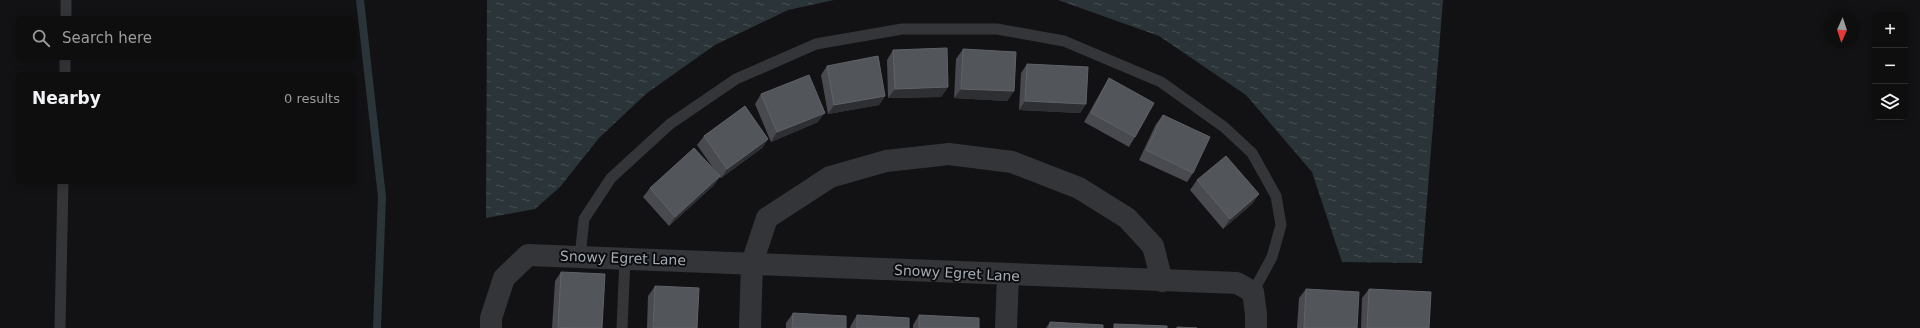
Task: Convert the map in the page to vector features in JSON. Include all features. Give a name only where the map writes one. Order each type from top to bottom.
[{"type":"street","points":[[750,328],[752,263],[768,218],[830,177],[886,161],[949,154],[1012,162],[1079,188],[1128,218],[1153,246],[1162,281]]},
{"type":"street","name":"Snowy Egret Lane","points":[[491,328],[491,318],[504,278],[528,255],[1237,283],[1252,292]]},
{"type":"street","points":[[1006,328],[1008,275]]},
{"type":"street","points":[[1252,292],[1256,314],[1256,328]]},
{"type":"lane","points":[[66,0],[66,16]]},
{"type":"lane","points":[[580,257],[584,219],[610,178],[670,124],[736,79],[816,44],[902,29],[997,28],[1064,41],[1162,82],[1224,127],[1252,152],[1276,196],[1281,225],[1272,257],[1252,292]]},
{"type":"lane","points":[[65,60],[65,72]]},
{"type":"lane","points":[[60,328],[63,184]]},
{"type":"lane","points":[[622,328],[625,259]]},
{"type":"water","points":[[487,0],[834,0],[788,10],[715,45],[647,93],[599,138],[560,187],[535,209],[486,218]]},
{"type":"water","points":[[1058,0],[1443,0],[1422,263],[1342,262],[1312,172],[1246,95],[1159,36]]},
{"type":"building","points":[[947,48],[948,87],[895,89],[893,50]]},
{"type":"building","points":[[963,49],[1016,52],[1014,91],[961,89]]},
{"type":"building","points":[[878,56],[885,96],[834,105],[827,66]]},
{"type":"building","points":[[1027,64],[1088,67],[1086,104],[1025,101]]},
{"type":"building","points":[[809,75],[825,113],[777,132],[761,94]]},
{"type":"building","points":[[1109,78],[1154,103],[1135,137],[1091,113]]},
{"type":"building","points":[[745,106],[768,139],[727,169],[704,136]]},
{"type":"building","points":[[1163,115],[1210,137],[1193,173],[1146,150]]},
{"type":"building","points":[[694,148],[720,176],[675,217],[650,188]]},
{"type":"building","points":[[1226,156],[1259,194],[1230,219],[1197,180]]},
{"type":"building","points":[[561,272],[605,274],[602,328],[558,327]]},
{"type":"building","points":[[655,286],[699,288],[697,328],[653,328]]},
{"type":"building","points":[[1306,289],[1359,292],[1357,328],[1304,328]]},
{"type":"building","points":[[1369,289],[1431,292],[1429,328],[1367,328]]},
{"type":"building","points":[[793,313],[846,316],[846,328],[792,328]]},
{"type":"building","points":[[857,315],[909,318],[909,328],[857,328]]},
{"type":"building","points":[[919,315],[979,318],[979,328],[919,328]]},
{"type":"building","points":[[1050,322],[1103,325],[1103,328],[1049,328]]},
{"type":"building","points":[[1114,324],[1167,326],[1167,328],[1114,328]]},
{"type":"waterway","points":[[360,0],[382,197],[377,328]]}]
